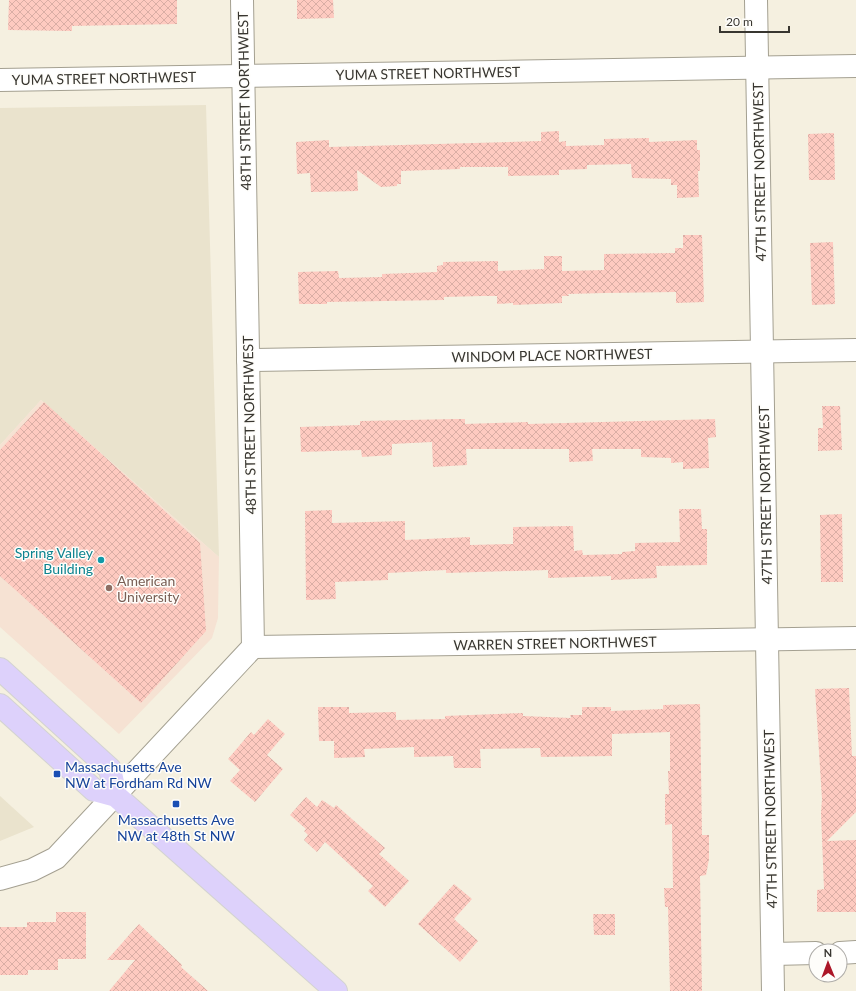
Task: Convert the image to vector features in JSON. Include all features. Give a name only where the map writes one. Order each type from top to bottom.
[{"type":"main road","points":[[0,669],[110,769],[116,796]]},
{"type":"main road","points":[[0,705],[94,790],[116,796],[336,991]]},
{"type":"street","name":"48TH STREET NORTHWEST","points":[[242,0],[253,647]]},
{"type":"street","name":"47TH STREET NORTHWEST","points":[[756,0],[773,991]]},
{"type":"street","name":"YUMA STREET NORTHWEST","points":[[0,80],[856,66]]},
{"type":"street","name":"WINDOM PLACE NORTHWEST","points":[[248,360],[856,350]]},
{"type":"street","name":"WARREN STREET NORTHWEST","points":[[253,647],[856,638]]},
{"type":"street","points":[[0,879],[32,870],[56,858],[116,796],[253,647]]},
{"type":"street","points":[[773,954],[808,953]]},
{"type":"shaded area","points":[[206,105],[219,557],[41,400],[0,445],[0,108]]},
{"type":"shaded area","name":"American University","points":[[41,400],[219,557],[218,618],[212,638],[119,734],[0,627],[0,445]]},
{"type":"shaded area","points":[[0,796],[34,827],[0,841]]},
{"type":"building","points":[[9,0],[177,0],[177,24],[72,26],[72,31],[8,30]]},
{"type":"building","points":[[297,0],[333,0],[334,18],[297,19]]},
{"type":"building","points":[[559,131],[559,142],[566,141],[566,146],[604,145],[604,139],[649,138],[649,142],[697,140],[697,150],[700,150],[700,171],[698,171],[699,197],[677,198],[677,185],[671,185],[671,179],[632,178],[631,164],[587,165],[587,169],[559,170],[559,175],[508,176],[508,167],[460,167],[460,169],[401,171],[401,184],[397,184],[397,186],[381,187],[357,170],[358,191],[311,192],[310,173],[297,174],[296,142],[329,140],[329,147],[541,141],[541,132]]},
{"type":"building","points":[[834,133],[835,180],[809,180],[808,134]]},
{"type":"building","points":[[683,235],[702,235],[704,302],[676,303],[676,292],[568,294],[569,296],[562,296],[562,303],[513,305],[513,303],[497,304],[497,296],[444,297],[444,300],[327,302],[327,304],[299,304],[298,272],[338,271],[339,278],[382,277],[382,274],[437,272],[437,266],[443,265],[443,262],[498,261],[498,271],[544,269],[544,256],[562,256],[562,271],[604,270],[604,254],[675,253],[675,248],[683,248]]},
{"type":"building","points":[[833,242],[835,304],[812,305],[810,243]]},
{"type":"building","name":"American University","points":[[44,402],[200,543],[206,631],[141,703],[0,576],[0,450]]},
{"type":"building","points":[[822,406],[840,406],[842,450],[818,451],[818,428],[823,428]]},
{"type":"building","points":[[465,419],[465,424],[528,422],[528,424],[715,419],[716,437],[708,438],[709,468],[683,469],[683,462],[671,463],[671,458],[641,457],[641,449],[592,449],[593,461],[569,462],[569,449],[466,449],[467,465],[433,467],[432,442],[392,444],[392,455],[362,457],[361,450],[301,452],[300,427],[360,425],[360,421]]},
{"type":"building","points":[[679,509],[701,509],[702,529],[707,529],[707,565],[656,566],[657,578],[611,580],[611,576],[548,578],[548,570],[446,573],[446,570],[388,573],[388,580],[335,582],[336,599],[306,600],[305,511],[332,510],[332,523],[405,521],[405,540],[470,537],[470,545],[513,544],[513,527],[573,526],[574,551],[582,550],[583,555],[622,554],[622,552],[635,551],[635,543],[680,542]]},
{"type":"building","points":[[842,514],[843,582],[821,582],[820,515]]},
{"type":"building","points":[[849,688],[852,756],[856,756],[856,812],[827,841],[856,840],[856,912],[817,912],[817,890],[824,889],[821,813],[822,799],[815,689]]},
{"type":"building","points":[[700,704],[702,835],[709,835],[709,859],[706,875],[700,876],[702,991],[670,991],[668,907],[665,907],[664,888],[673,888],[672,824],[665,825],[665,794],[669,794],[668,771],[670,771],[670,732],[612,734],[612,756],[541,757],[540,748],[480,749],[481,768],[454,768],[453,756],[414,757],[414,747],[364,749],[365,757],[334,758],[334,741],[319,741],[318,707],[349,707],[349,713],[396,712],[396,720],[445,719],[445,716],[523,713],[523,716],[571,718],[570,715],[582,715],[582,707],[611,707],[611,711],[663,709],[663,705]]},
{"type":"building","points":[[268,719],[285,734],[267,755],[283,769],[255,802],[230,781],[240,770],[228,759],[251,732],[254,735]]},
{"type":"building","points":[[306,797],[317,807],[322,800],[334,808],[336,805],[385,848],[379,854],[409,881],[385,907],[368,891],[373,886],[325,842],[317,852],[304,840],[308,835],[304,831],[306,829],[290,815]]},
{"type":"building","points":[[454,884],[472,899],[454,919],[478,941],[460,962],[418,924]]},
{"type":"building","points":[[56,912],[86,912],[86,959],[58,959],[58,970],[28,970],[28,975],[0,975],[0,927],[27,927],[27,922],[56,922]]},
{"type":"building","points":[[593,914],[615,914],[615,935],[594,935]]},
{"type":"building","points":[[139,924],[182,965],[181,967],[208,991],[109,991],[135,960],[107,960]]},
{"type":"place","name":"Spring Valley Building","points":[[101,560]]},
{"type":"place","name":"American University","points":[[109,588]]},
{"type":"place","name":"Massachusetts Ave NW at Fordham Rd NW","points":[[57,774]]},
{"type":"place","name":"Massachusetts Ave NW at 48th St NW","points":[[176,804]]}]
